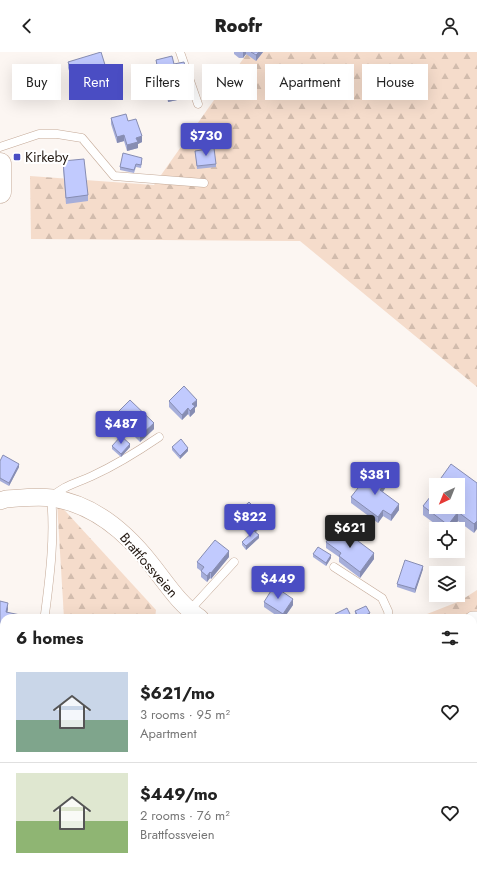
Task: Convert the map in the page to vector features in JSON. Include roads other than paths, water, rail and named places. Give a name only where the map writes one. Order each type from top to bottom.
[{"type":"main road","points":[[0,164],[0,192]]},
{"type":"street","name":"Brattfossveien","points":[[0,501],[6,499],[51,498],[76,503],[95,513],[115,526],[134,544],[176,597],[195,614]]},
{"type":"lane","points":[[180,52],[198,104]]},
{"type":"lane","points":[[0,147],[39,134],[57,134],[82,138],[114,176],[204,183]]},
{"type":"lane","points":[[45,614],[50,580],[51,498],[57,491],[91,477],[128,458],[159,437]]},
{"type":"lane","points":[[195,614],[234,562]]},
{"type":"lane","points":[[334,567],[382,598],[388,614]]},
{"type":"place","name":"Kirkeby","points":[[17,157]]}]
